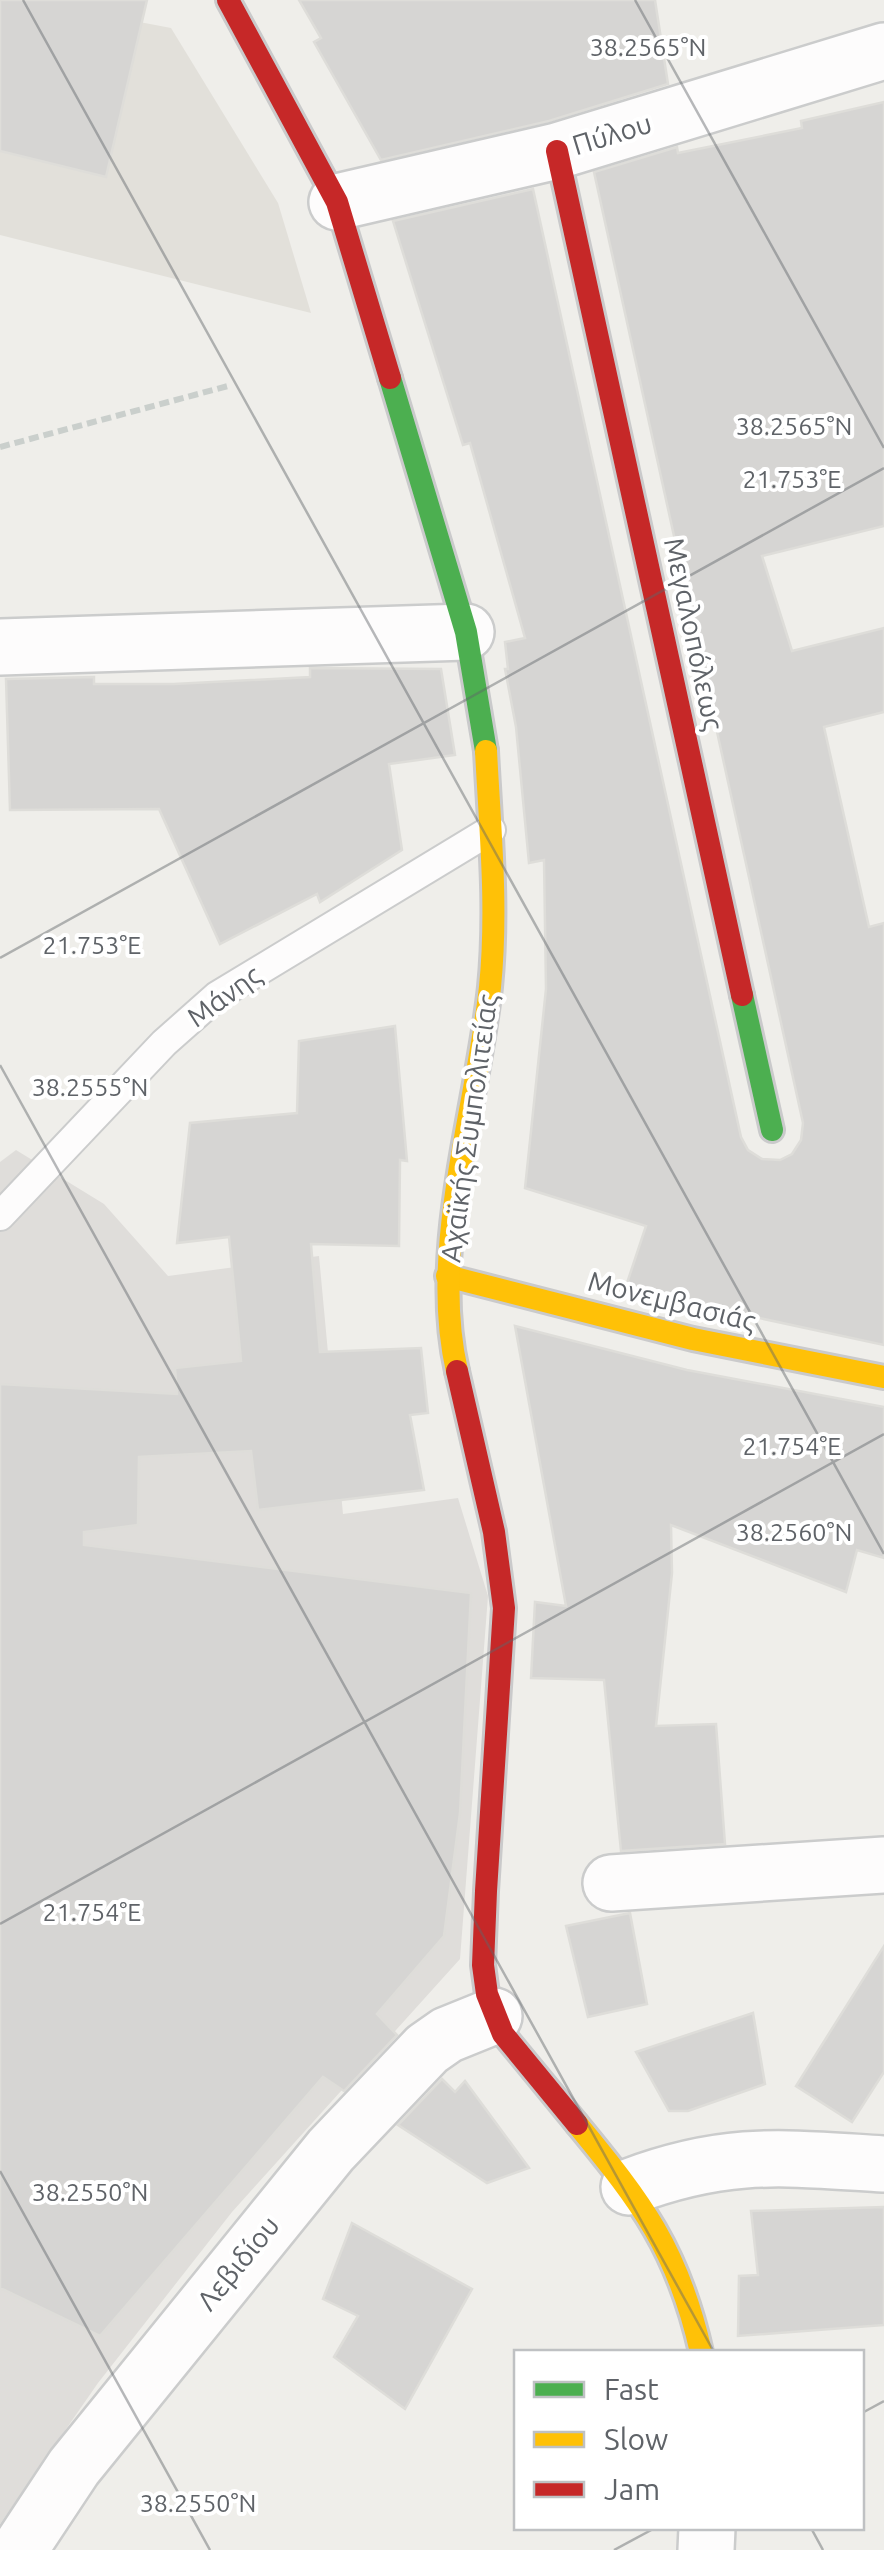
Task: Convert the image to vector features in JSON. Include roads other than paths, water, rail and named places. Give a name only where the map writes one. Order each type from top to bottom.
[{"type":"street","name":"Αχαϊκής Συμπολιτείας","points":[[228,0],[337,202],[466,632],[485,733],[491,830],[490,986],[447,1276],[452,1355],[494,1532],[504,1608],[483,1965],[494,2016],[526,2063],[629,2187],[670,2252],[687,2291],[701,2350]]},
{"type":"street","name":"Πύλου","points":[[337,202],[557,151],[884,51]]},
{"type":"street","name":"Μεγαλοπόλεως","points":[[557,151],[772,1130]]},
{"type":"street","points":[[0,646],[466,632]]},
{"type":"street","name":"Μονεμβασιάς","points":[[447,1276],[709,1342],[884,1377]]},
{"type":"street","points":[[610,1883],[884,1865]]},
{"type":"street","name":"Λεβιδίου","points":[[18,2550],[86,2452],[331,2150],[426,2049],[447,2035],[494,2016]]},
{"type":"street","points":[[629,2187],[700,2162],[750,2157],[884,2164]]},
{"type":"lane","name":"Μάνης","points":[[0,1216],[164,1042],[217,996],[491,830]]}]
